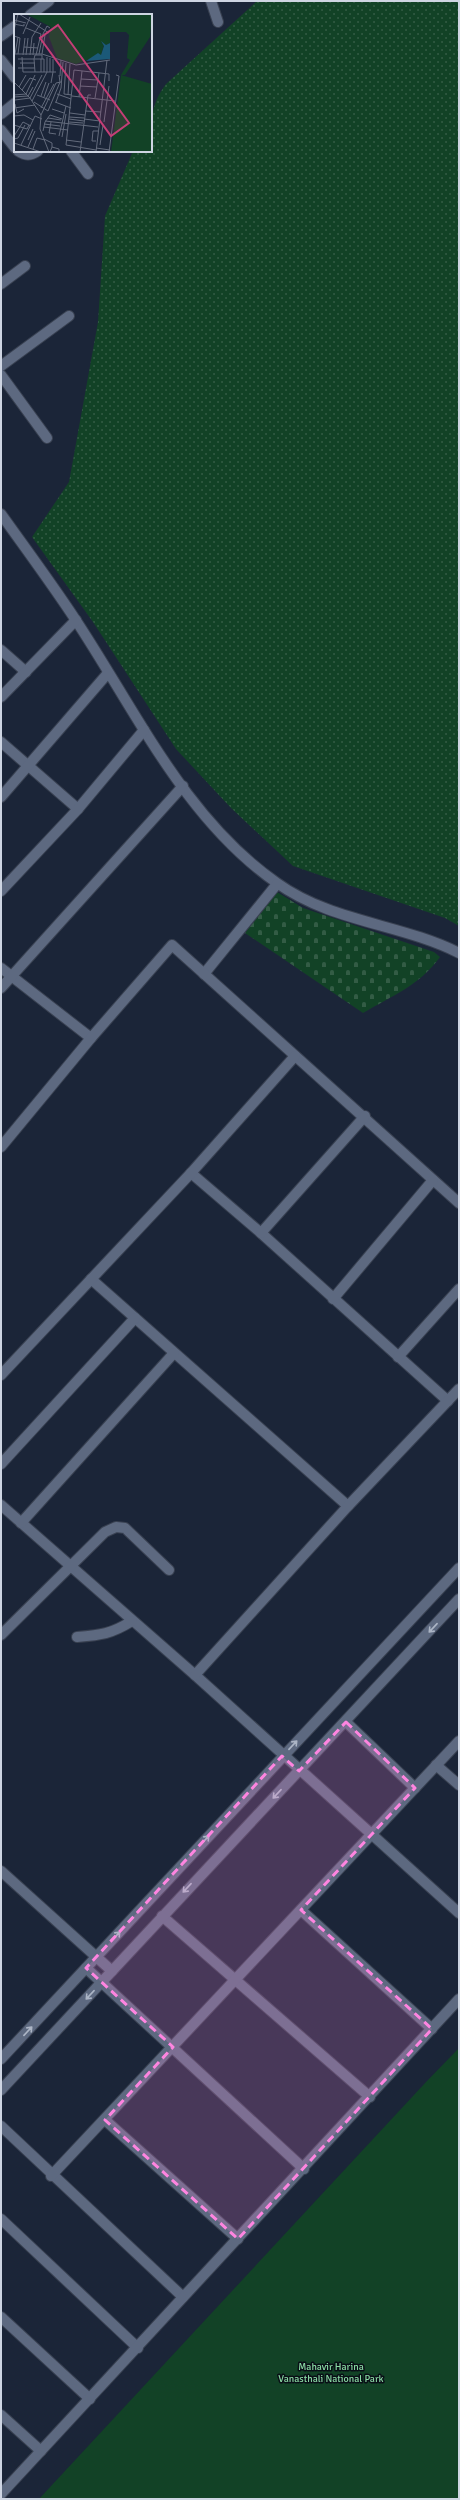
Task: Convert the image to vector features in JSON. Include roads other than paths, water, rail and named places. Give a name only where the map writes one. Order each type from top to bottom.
[{"type":"street","points":[[31,14],[48,1]]},
{"type":"street","points":[[210,1],[218,22]]},
{"type":"street","points":[[1,36],[14,27]]},
{"type":"street","points":[[1,60],[14,77]]},
{"type":"street","points":[[1,114],[14,103]]},
{"type":"street","points":[[1,130],[14,147]]},
{"type":"street","points":[[20,152],[25,155],[32,155],[36,152]]},
{"type":"street","points":[[72,152],[88,174]]},
{"type":"street","points":[[1,284],[25,266]]},
{"type":"street","points":[[1,366],[69,316]]},
{"type":"street","points":[[1,374],[47,438]]},
{"type":"street","points":[[1,514],[76,620],[144,730],[183,786],[204,815],[232,845],[278,884],[332,911],[444,946],[459,953]]},
{"type":"street","points":[[1,697],[76,620]]},
{"type":"street","points":[[1,650],[26,672]]},
{"type":"street","points":[[1,797],[108,673]]},
{"type":"street","points":[[1,891],[78,809],[144,730]]},
{"type":"street","points":[[1,742],[78,809]]},
{"type":"street","points":[[1,988],[11,975],[183,786]]},
{"type":"street","points":[[204,974],[278,884]]},
{"type":"street","points":[[1,1147],[91,1038],[172,945],[295,1056],[365,1116],[459,1203]]},
{"type":"street","points":[[1,968],[91,1038]]},
{"type":"street","points":[[1,1375],[191,1173],[295,1056]]},
{"type":"street","points":[[261,1233],[365,1116]]},
{"type":"street","points":[[191,1173],[261,1233],[448,1402]]},
{"type":"street","points":[[333,1299],[433,1180]]},
{"type":"street","points":[[91,1279],[348,1506]]},
{"type":"street","points":[[398,1357],[459,1289]]},
{"type":"street","points":[[1,1464],[135,1318]]},
{"type":"street","points":[[21,1523],[174,1353]]},
{"type":"street","points":[[195,1675],[348,1506],[459,1390]]},
{"type":"street","points":[[2,1509],[21,1523],[195,1675],[282,1756],[459,1913]]},
{"type":"street","points":[[1,1634],[105,1532],[116,1527],[126,1528],[169,1570]]},
{"type":"street","points":[[1,2059],[459,1568]]},
{"type":"street","points":[[1,2090],[459,1600]]},
{"type":"street","points":[[78,1637],[104,1635],[116,1631],[132,1621]]},
{"type":"street","points":[[346,1722],[415,1788]]},
{"type":"street","points":[[52,2176],[459,1741]]},
{"type":"street","points":[[436,1765],[459,1784]]},
{"type":"street","points":[[1,1872],[97,1956],[112,1971]]},
{"type":"street","points":[[301,1910],[432,2029]]},
{"type":"street","points":[[162,1916],[370,2097]]},
{"type":"street","points":[[86,1968],[304,2169]]},
{"type":"street","points":[[1,2494],[138,2348],[183,2297],[304,2169],[459,1999]]},
{"type":"street","points":[[105,2120],[238,2239]]},
{"type":"street","points":[[1,2126],[52,2176],[183,2297]]},
{"type":"street","points":[[1,2220],[138,2348]]},
{"type":"street","points":[[1,2317],[90,2398]]},
{"type":"street","points":[[1,2414],[41,2451]]},
{"type":"park label","name":"Mahavir Harina Vanasthali National Park","points":[[331,2372]]}]
